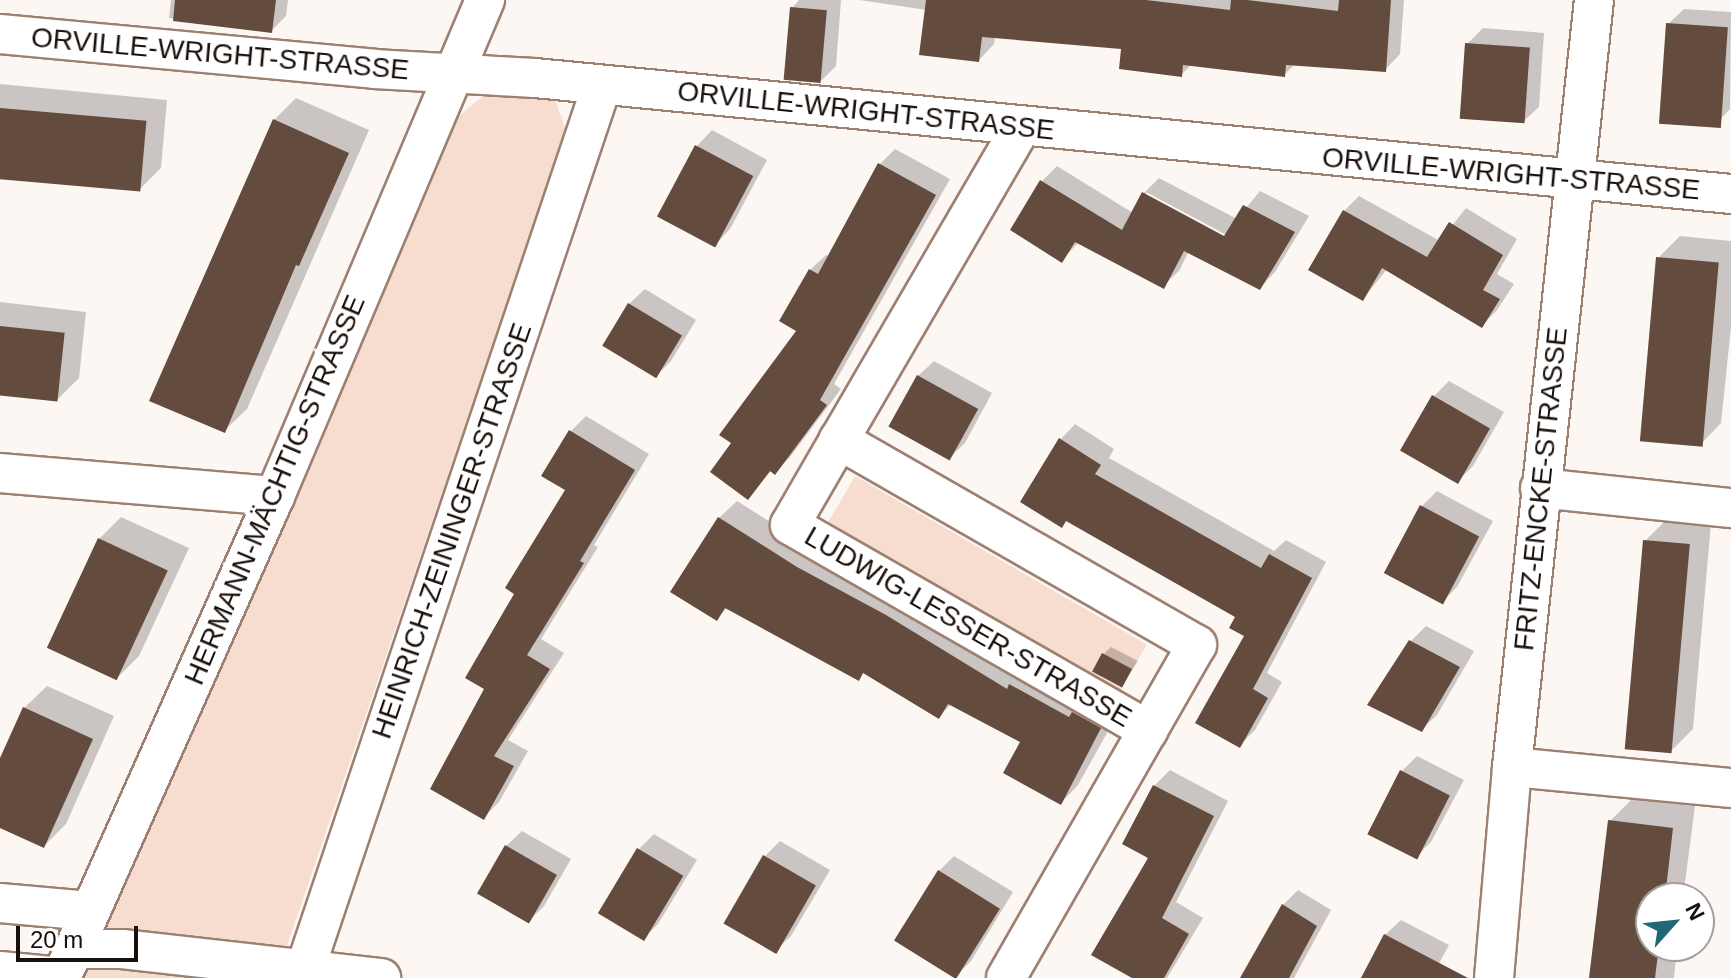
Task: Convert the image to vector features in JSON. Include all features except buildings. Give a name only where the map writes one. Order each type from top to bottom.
[{"type":"street","name":"HERMANN-MÄCHTIG-STRASSE","points":[[65,968],[275,496],[485,0]]},
{"type":"street","name":"FRITZ-ENCKE-STRASSE","points":[[1494,978],[1540,488],[1594,0]]},
{"type":"street","name":"ORVILLE-WRIGHT-STRASSE","points":[[0,34],[602,85],[1575,182],[1731,194]]},
{"type":"street","name":"HEINRICH-ZEININGER-STRASSE","points":[[303,974],[602,85]]},
{"type":"street","name":"LUDWIG-LESSER-STRASSE","points":[[1022,126],[790,525],[1148,730]]},
{"type":"street","name":"LUDWIG-LESSER-STRASSE","points":[[839,440],[1197,645],[1006,978]]},
{"type":"street","points":[[0,473],[275,496]]},
{"type":"street","points":[[1540,488],[1731,508]]},
{"type":"street","points":[[1512,767],[1731,788]]},
{"type":"street","points":[[0,903],[90,911]]},
{"type":"street","points":[[0,971],[65,968],[122,949],[303,974],[381,978]]},
{"type":"shaded area","points":[[484,95],[554,97],[566,130],[276,978],[80,978],[451,123]]},
{"type":"shaded area","points":[[855,476],[1147,644],[1120,691],[828,523]]}]
